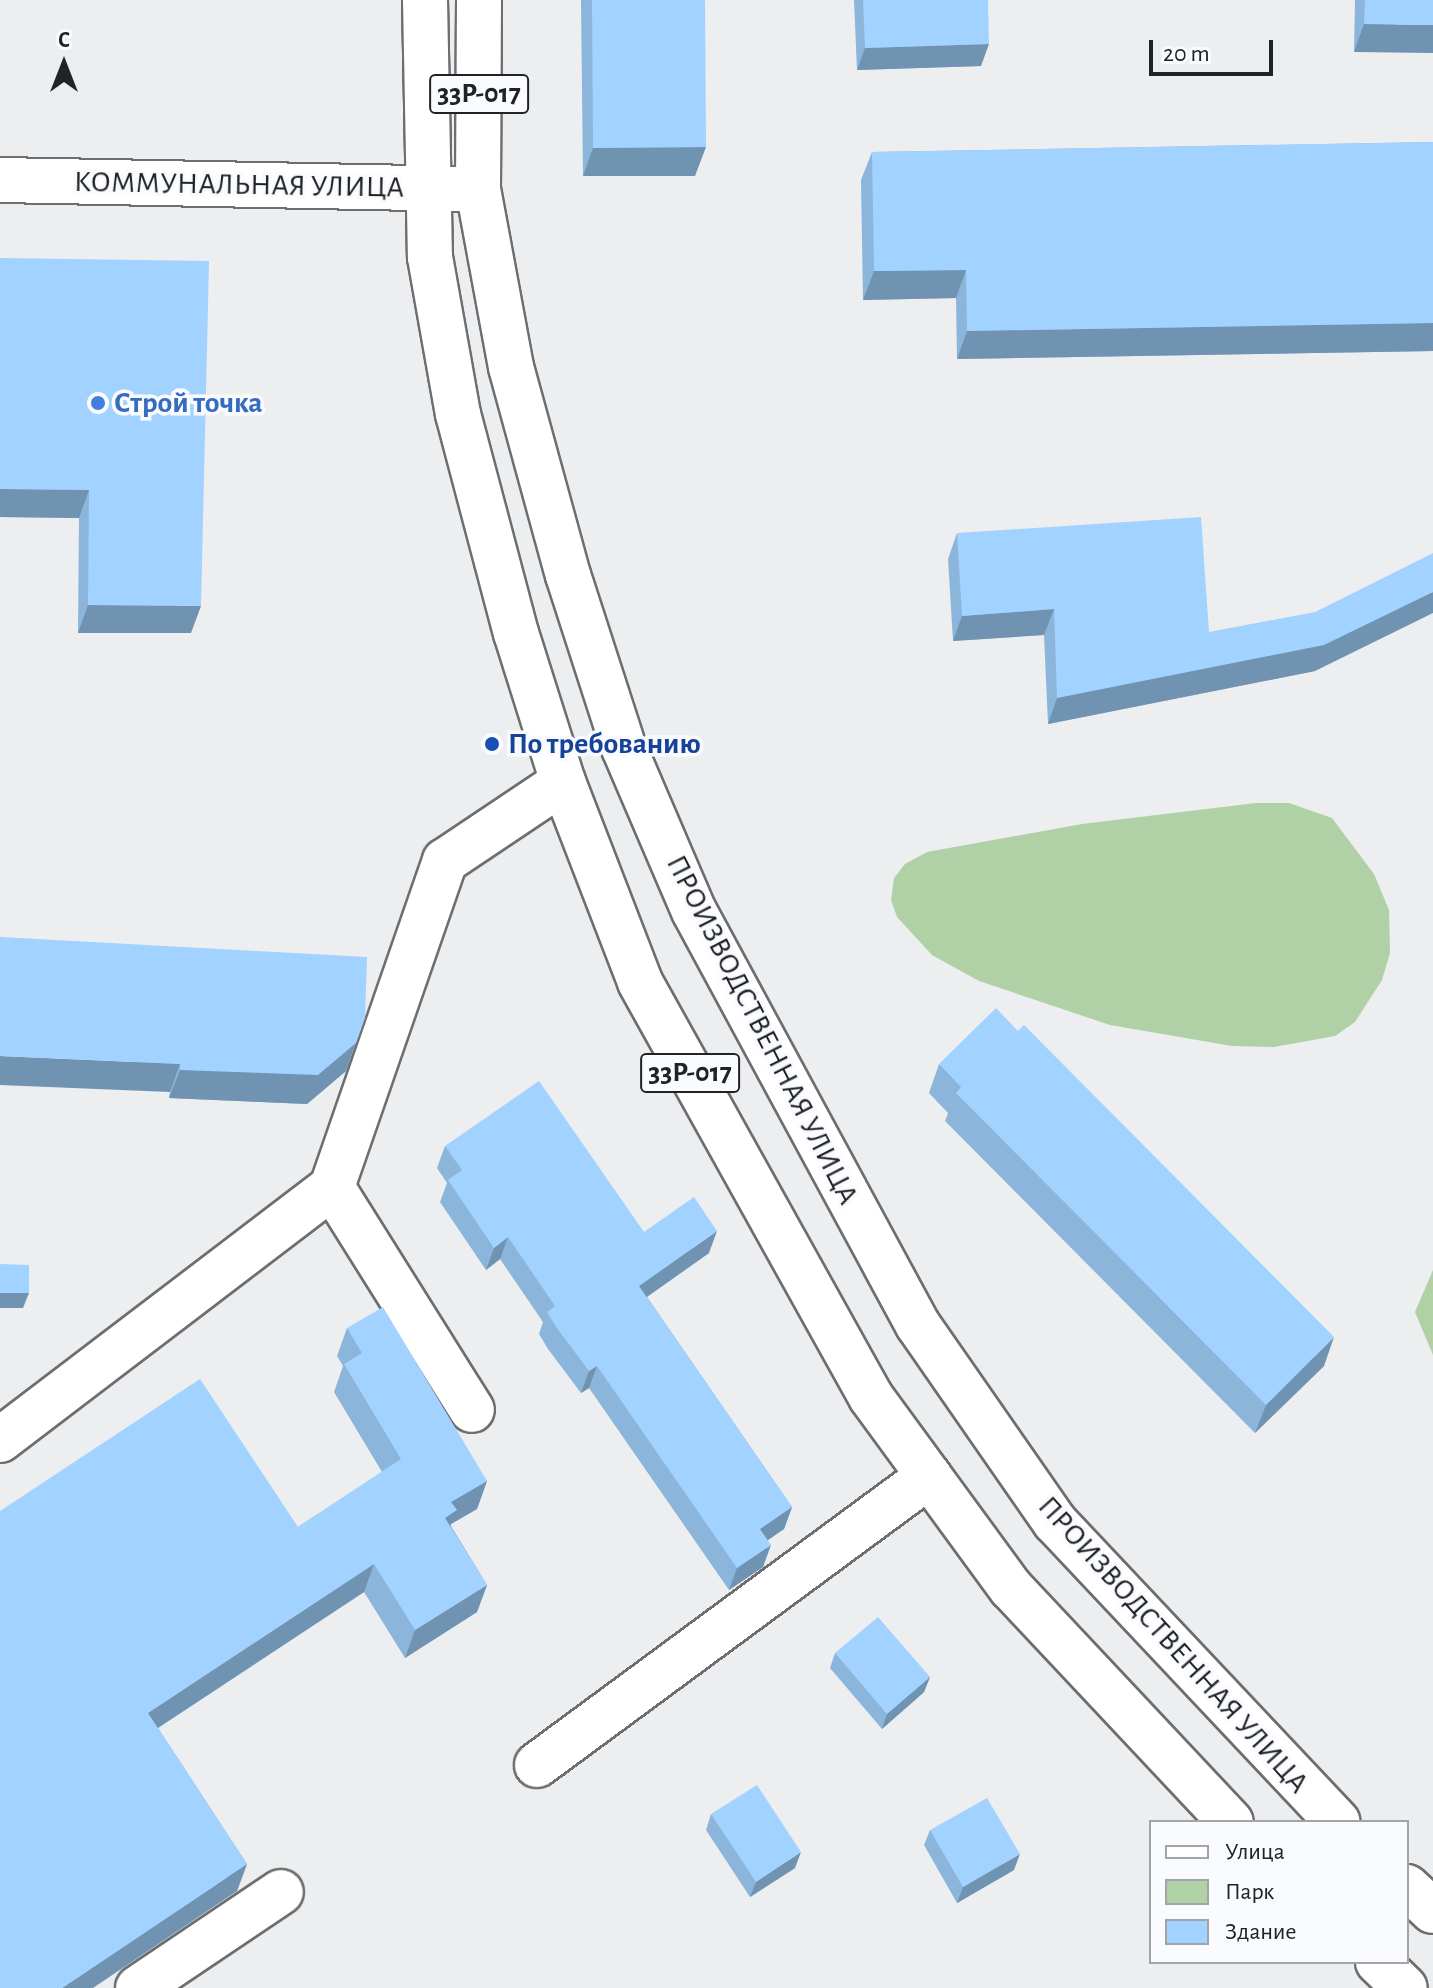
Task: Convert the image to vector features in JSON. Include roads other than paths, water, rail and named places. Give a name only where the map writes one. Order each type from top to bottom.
[{"type":"main road","name":"33Р-017","points":[[425,0],[426,188],[430,257],[458,414],[516,633],[563,782],[640,982],[871,1397],[1011,1588],[1229,1820]]},
{"type":"main road","name":"ПРОИЗВОДСТВЕННАЯ УЛИЦА","points":[[479,0],[478,189],[511,367],[568,575],[624,748],[694,911],[918,1325],[1055,1522],[1322,1808]]},
{"type":"main road","name":"КОММУНАЛЬНАЯ УЛИЦА","points":[[0,180],[478,189]]},
{"type":"main road","points":[[0,1440],[332,1187],[445,861],[563,782]]},
{"type":"main road","points":[[332,1187],[472,1410]]},
{"type":"main road","points":[[537,1765],[929,1476]]},
{"type":"main road","points":[[1409,1889],[1433,1911]]},
{"type":"main road","points":[[138,1988],[281,1892]]},
{"type":"main road","points":[[1380,1964],[1405,1988]]},
{"type":"place","name":"Строй точка","points":[[98,403]]},
{"type":"place","name":"По требованию","points":[[492,744]]}]
